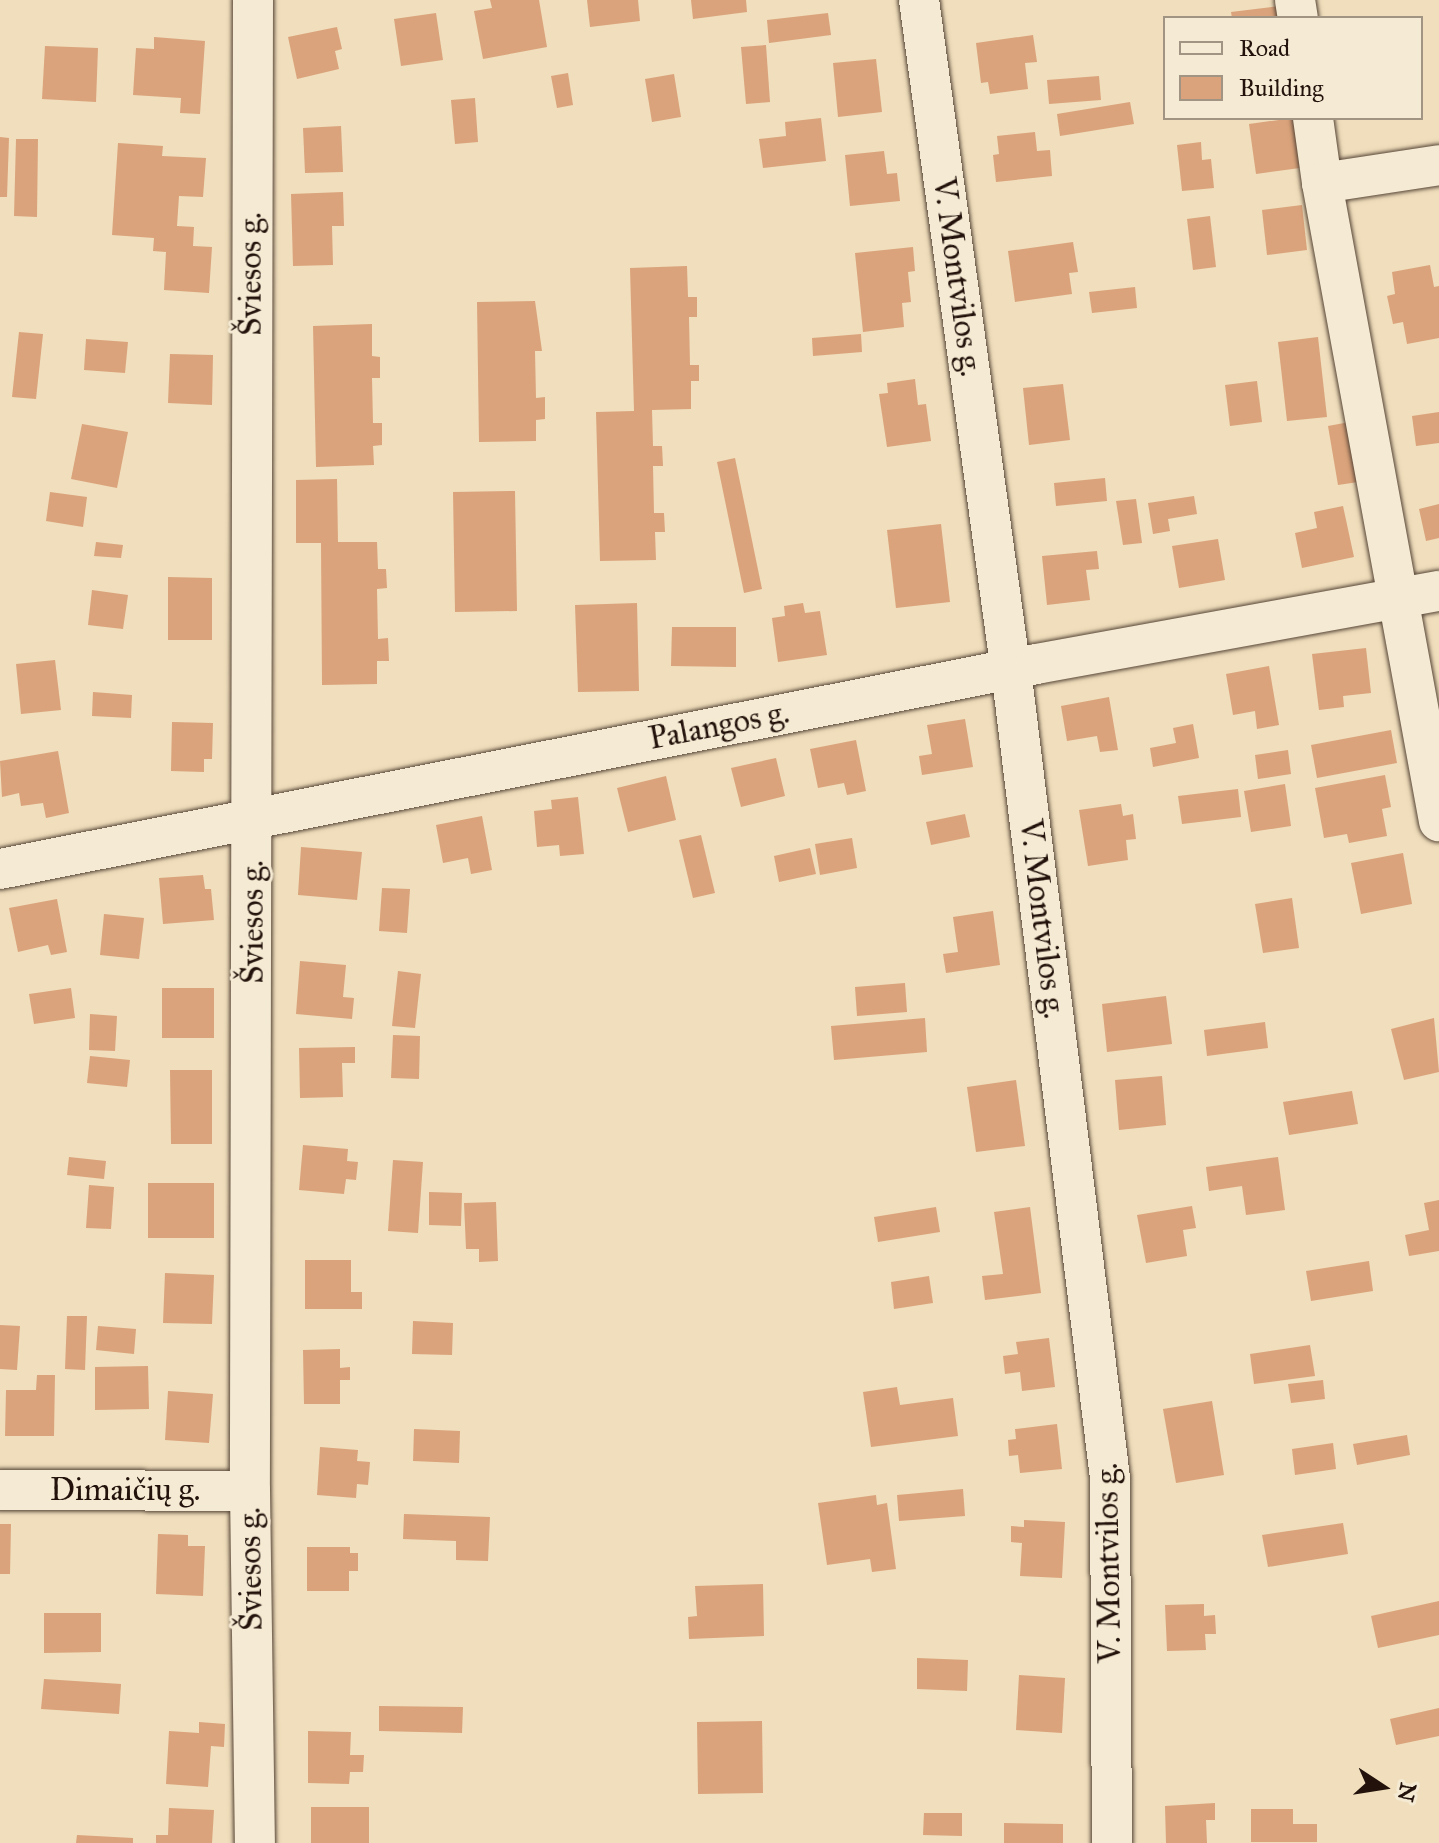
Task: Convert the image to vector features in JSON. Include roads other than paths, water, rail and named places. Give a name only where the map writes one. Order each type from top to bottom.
[{"type":"street","name":"Šviesos g.","points":[[253,0],[250,1491],[255,1843]]},
{"type":"street","name":"V. Montvilos g.","points":[[919,0],[1010,669],[1110,1478],[1112,1843]]},
{"type":"street","points":[[1313,120],[1395,599],[1439,821]]},
{"type":"street","points":[[1322,183],[1439,165]]},
{"type":"street","name":"Palangos g.","points":[[0,869],[1010,669],[1439,591]]},
{"type":"street","name":"Dimaičių g.","points":[[0,1490],[250,1491]]}]
